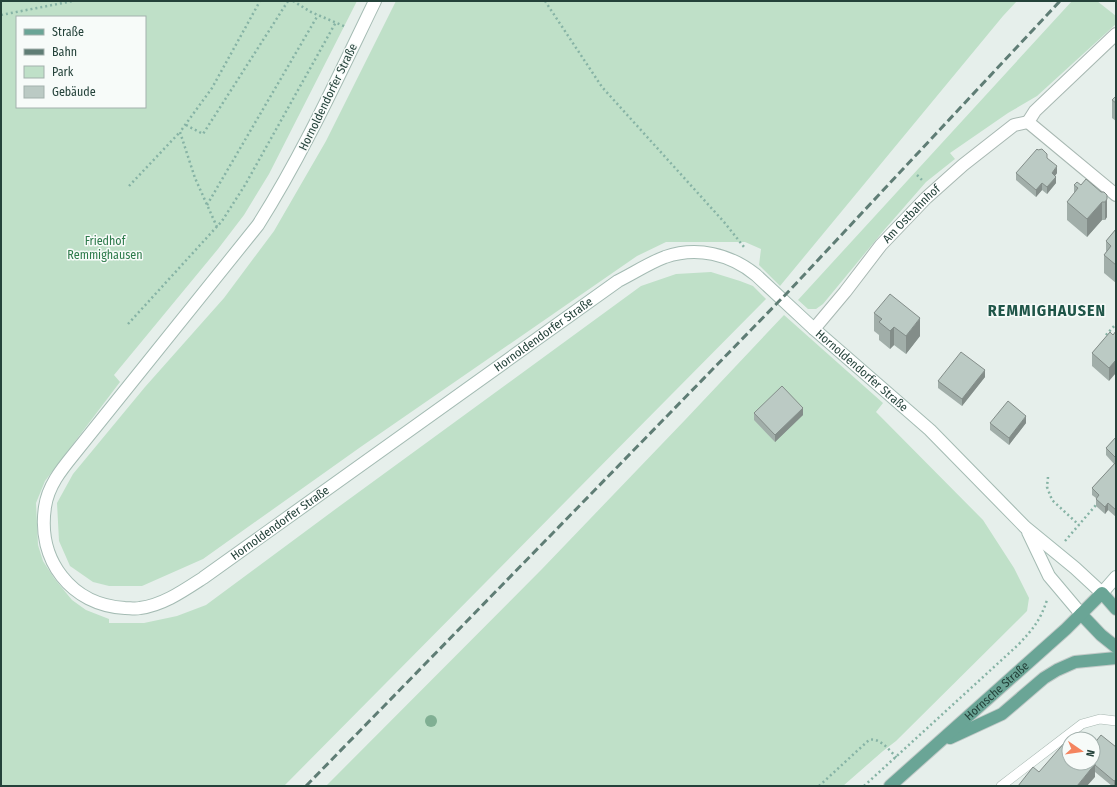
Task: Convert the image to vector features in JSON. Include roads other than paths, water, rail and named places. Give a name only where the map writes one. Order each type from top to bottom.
[{"type":"main road","points":[[1102,593],[1116,609]]},
{"type":"main road","name":"Hornsche Straße","points":[[892,785],[1066,630],[1102,593]]},
{"type":"main road","points":[[1081,614],[1101,635],[1116,647]]},
{"type":"main road","points":[[938,744],[1002,714],[1044,678],[1057,670],[1076,662],[1116,658]]},
{"type":"street","name":"Hornoldendorfer Straße","points":[[375,1],[300,156],[258,225],[74,454],[55,480],[45,506],[44,523],[46,544],[56,570],[68,584],[84,597],[99,604],[114,607],[139,609],[156,605],[179,594],[618,281],[666,257],[680,253],[695,252],[710,253],[734,261],[746,267],[756,275],[814,329],[930,430],[1025,527],[1075,568],[1102,593]]},
{"type":"street","points":[[1116,34],[1035,111],[1028,122],[1116,195]]},
{"type":"street","name":"Am Ostbahnhof","points":[[814,329],[881,245],[926,198],[1014,125],[1028,122]]},
{"type":"street","name":"Hornoldendorfer Straße","points":[[1025,527],[1049,576],[1081,614]]},
{"type":"street","points":[[1102,593],[1116,577]]},
{"type":"lane","points":[[1001,786],[1082,724],[1100,719],[1116,721]]},
{"type":"railway","points":[[306,786],[789,291],[1060,1]]},
{"type":"district","name":"REMMIGHAUSEN","points":[[1047,310]]},
{"type":"park label","name":"Friedhof Remmighausen","points":[[105,248]]}]
